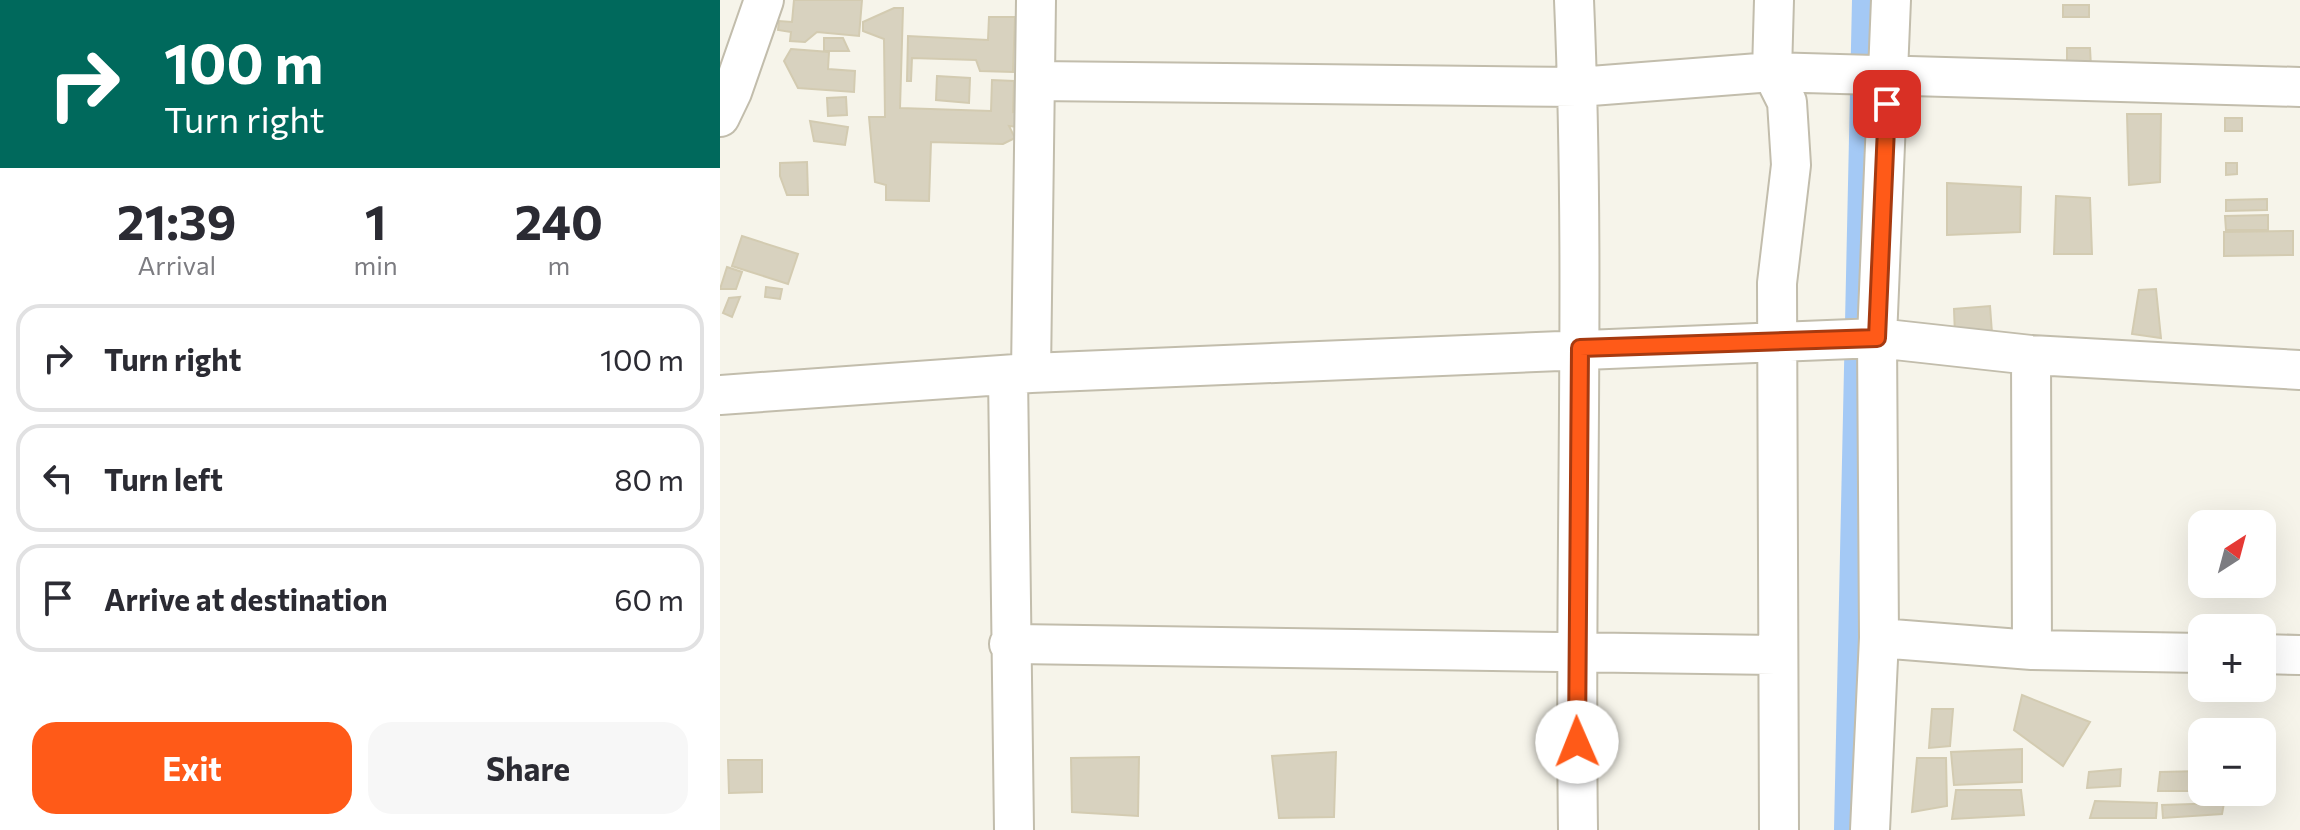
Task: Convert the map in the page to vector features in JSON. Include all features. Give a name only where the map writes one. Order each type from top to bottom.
[{"type":"street","points":[[720,117],[732,92],[764,0]]},
{"type":"street","points":[[1014,830],[1009,644],[1036,0]]},
{"type":"street","points":[[1574,0],[1578,87],[1580,348],[1576,654],[1578,830]]},
{"type":"street","points":[[1774,0],[1772,72],[1787,102],[1790,129],[1786,223],[1777,283],[1779,830]]},
{"type":"street","points":[[1870,830],[1879,638],[1877,338],[1891,0]]},
{"type":"street","points":[[1035,81],[1578,87],[1772,72],[2300,87]]},
{"type":"street","points":[[720,395],[1019,374],[1580,348],[1877,338],[2031,355],[2300,370]]},
{"type":"street","points":[[2031,355],[2032,650]]},
{"type":"street","points":[[1879,638],[2032,650],[2188,653]]},
{"type":"street","points":[[1009,644],[1776,655]]},
{"type":"street","points":[[2276,654],[2300,655]]},
{"type":"building","points":[[794,0],[862,0],[859,36],[817,32],[805,42],[790,41],[791,32],[778,30],[779,21],[792,22]]},
{"type":"building","points":[[2063,5],[2089,5],[2089,17],[2063,17]]},
{"type":"building","points":[[894,8],[903,8],[900,108],[991,111],[992,80],[1014,81],[1013,112],[1023,110],[1027,128],[1009,126],[1015,138],[1003,144],[931,142],[929,201],[886,200],[886,185],[875,182],[869,117],[885,117],[884,39],[863,31],[863,22]]},
{"type":"building","points":[[989,17],[1015,17],[1013,72],[980,71],[976,60],[912,58],[911,81],[907,81],[908,36],[988,40]]},
{"type":"building","points":[[824,38],[843,38],[849,51],[824,51]]},
{"type":"building","points":[[2067,48],[2090,48],[2091,67],[2067,67]]},
{"type":"building","points":[[791,49],[829,52],[828,69],[855,71],[854,92],[798,88],[784,61]]},
{"type":"building","points":[[937,76],[970,78],[969,103],[936,100]]},
{"type":"building","points":[[846,97],[847,115],[828,116],[827,98]]},
{"type":"building","points":[[2127,114],[2161,114],[2160,182],[2129,185]]},
{"type":"building","points":[[2225,118],[2242,118],[2242,131],[2225,131]]},
{"type":"building","points":[[810,121],[848,127],[845,145],[814,141]]},
{"type":"building","points":[[807,162],[808,195],[787,195],[780,176],[780,163]]},
{"type":"building","points":[[2226,163],[2237,163],[2237,174],[2226,175]]},
{"type":"building","points":[[1947,183],[2021,187],[2020,232],[1947,235]]},
{"type":"building","points":[[2056,196],[2090,198],[2092,254],[2054,254]]},
{"type":"building","points":[[2267,199],[2267,210],[2226,211],[2226,200]]},
{"type":"building","points":[[2268,215],[2268,230],[2226,230],[2225,216]]},
{"type":"building","points":[[2293,231],[2293,255],[2224,256],[2224,232]]},
{"type":"building","points":[[742,236],[798,254],[788,284],[732,266]]},
{"type":"building","points":[[727,267],[742,272],[736,289],[720,289]]},
{"type":"building","points":[[766,287],[782,289],[780,299],[765,297]]},
{"type":"building","points":[[2156,289],[2161,338],[2132,334],[2139,290]]},
{"type":"building","points":[[740,297],[732,317],[723,313],[729,298]]},
{"type":"building","points":[[1990,306],[1992,333],[1955,336],[1954,309]]},
{"type":"building","points":[[2022,695],[2090,722],[2063,766],[2014,730]]},
{"type":"building","points":[[1932,709],[1953,709],[1950,746],[1929,748]]},
{"type":"building","points":[[2022,749],[2022,782],[1954,785],[1951,752]]},
{"type":"building","points":[[1336,752],[1334,817],[1279,818],[1272,756]]},
{"type":"building","points":[[1139,757],[1138,816],[1072,812],[1071,758]]},
{"type":"building","points":[[1917,758],[1946,758],[1947,806],[1912,812]]},
{"type":"building","points":[[728,760],[762,760],[762,792],[729,793]]},
{"type":"building","points":[[2121,769],[2120,786],[2087,788],[2089,772]]},
{"type":"building","points":[[2188,771],[2188,791],[2158,791],[2160,772]]},
{"type":"building","points":[[1956,790],[2021,790],[2024,815],[1952,819]]},
{"type":"building","points":[[2095,801],[2157,803],[2156,818],[2090,818]]},
{"type":"building","points":[[2162,805],[2223,806],[2222,814],[2163,818]]},
{"type":"waterway","points":[[1847,830],[1865,0]]},
{"type":"route","points":[[1577,742],[1580,348],[1877,338],[1887,104]]}]
